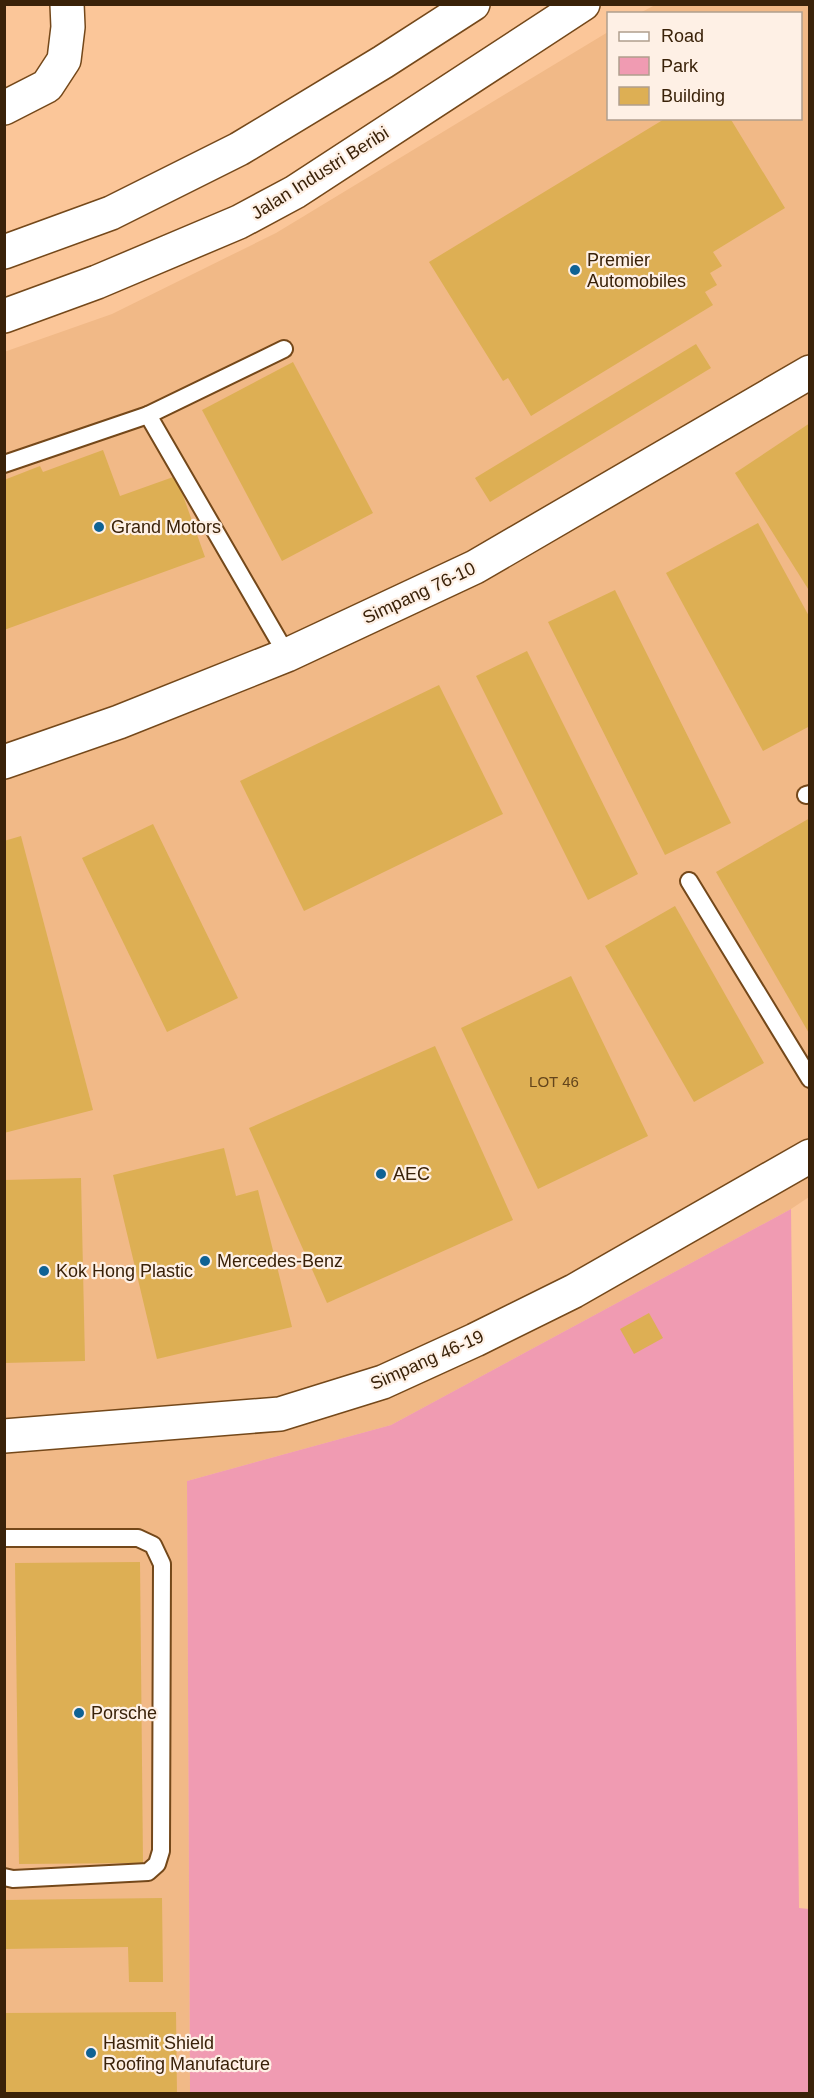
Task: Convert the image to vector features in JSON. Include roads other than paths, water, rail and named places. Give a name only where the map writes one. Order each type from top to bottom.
[{"type":"street","points":[[4,108],[47,86],[64,60],[68,27],[67,4]]},
{"type":"street","points":[[4,252],[111,213],[238,149],[383,62],[473,4]]},
{"type":"street","name":"Jalan Industri Beribi","points":[[4,316],[97,282],[239,222],[295,192],[583,4]]},
{"type":"street","name":"Simpang 76-10","points":[[4,762],[119,722],[287,655],[474,567],[810,372]]},
{"type":"street","name":"Simpang 46-19","points":[[4,1436],[280,1414],[382,1382],[476,1340],[574,1291],[810,1156]]},
{"type":"lane","points":[[4,464],[148,414],[284,349]]},
{"type":"lane","points":[[148,414],[287,655]]},
{"type":"lane","points":[[688,881],[810,1079]]},
{"type":"lane","points":[[4,1538],[138,1538],[153,1545],[162,1564],[161,1851],[157,1864],[148,1872],[13,1879],[4,1877]]},
{"type":"place","name":"Premier Automobiles","points":[[575,270]]},
{"type":"place","name":"Grand Motors","points":[[99,527]]},
{"type":"place","name":"AEC","points":[[381,1174]]},
{"type":"place","name":"Mercedes-Benz","points":[[205,1261]]},
{"type":"place","name":"Kok Hong Plastic","points":[[44,1271]]},
{"type":"place","name":"Porsche","points":[[79,1713]]},
{"type":"place","name":"Hasmit Shield Roofing Manufacture","points":[[91,2053]]}]
